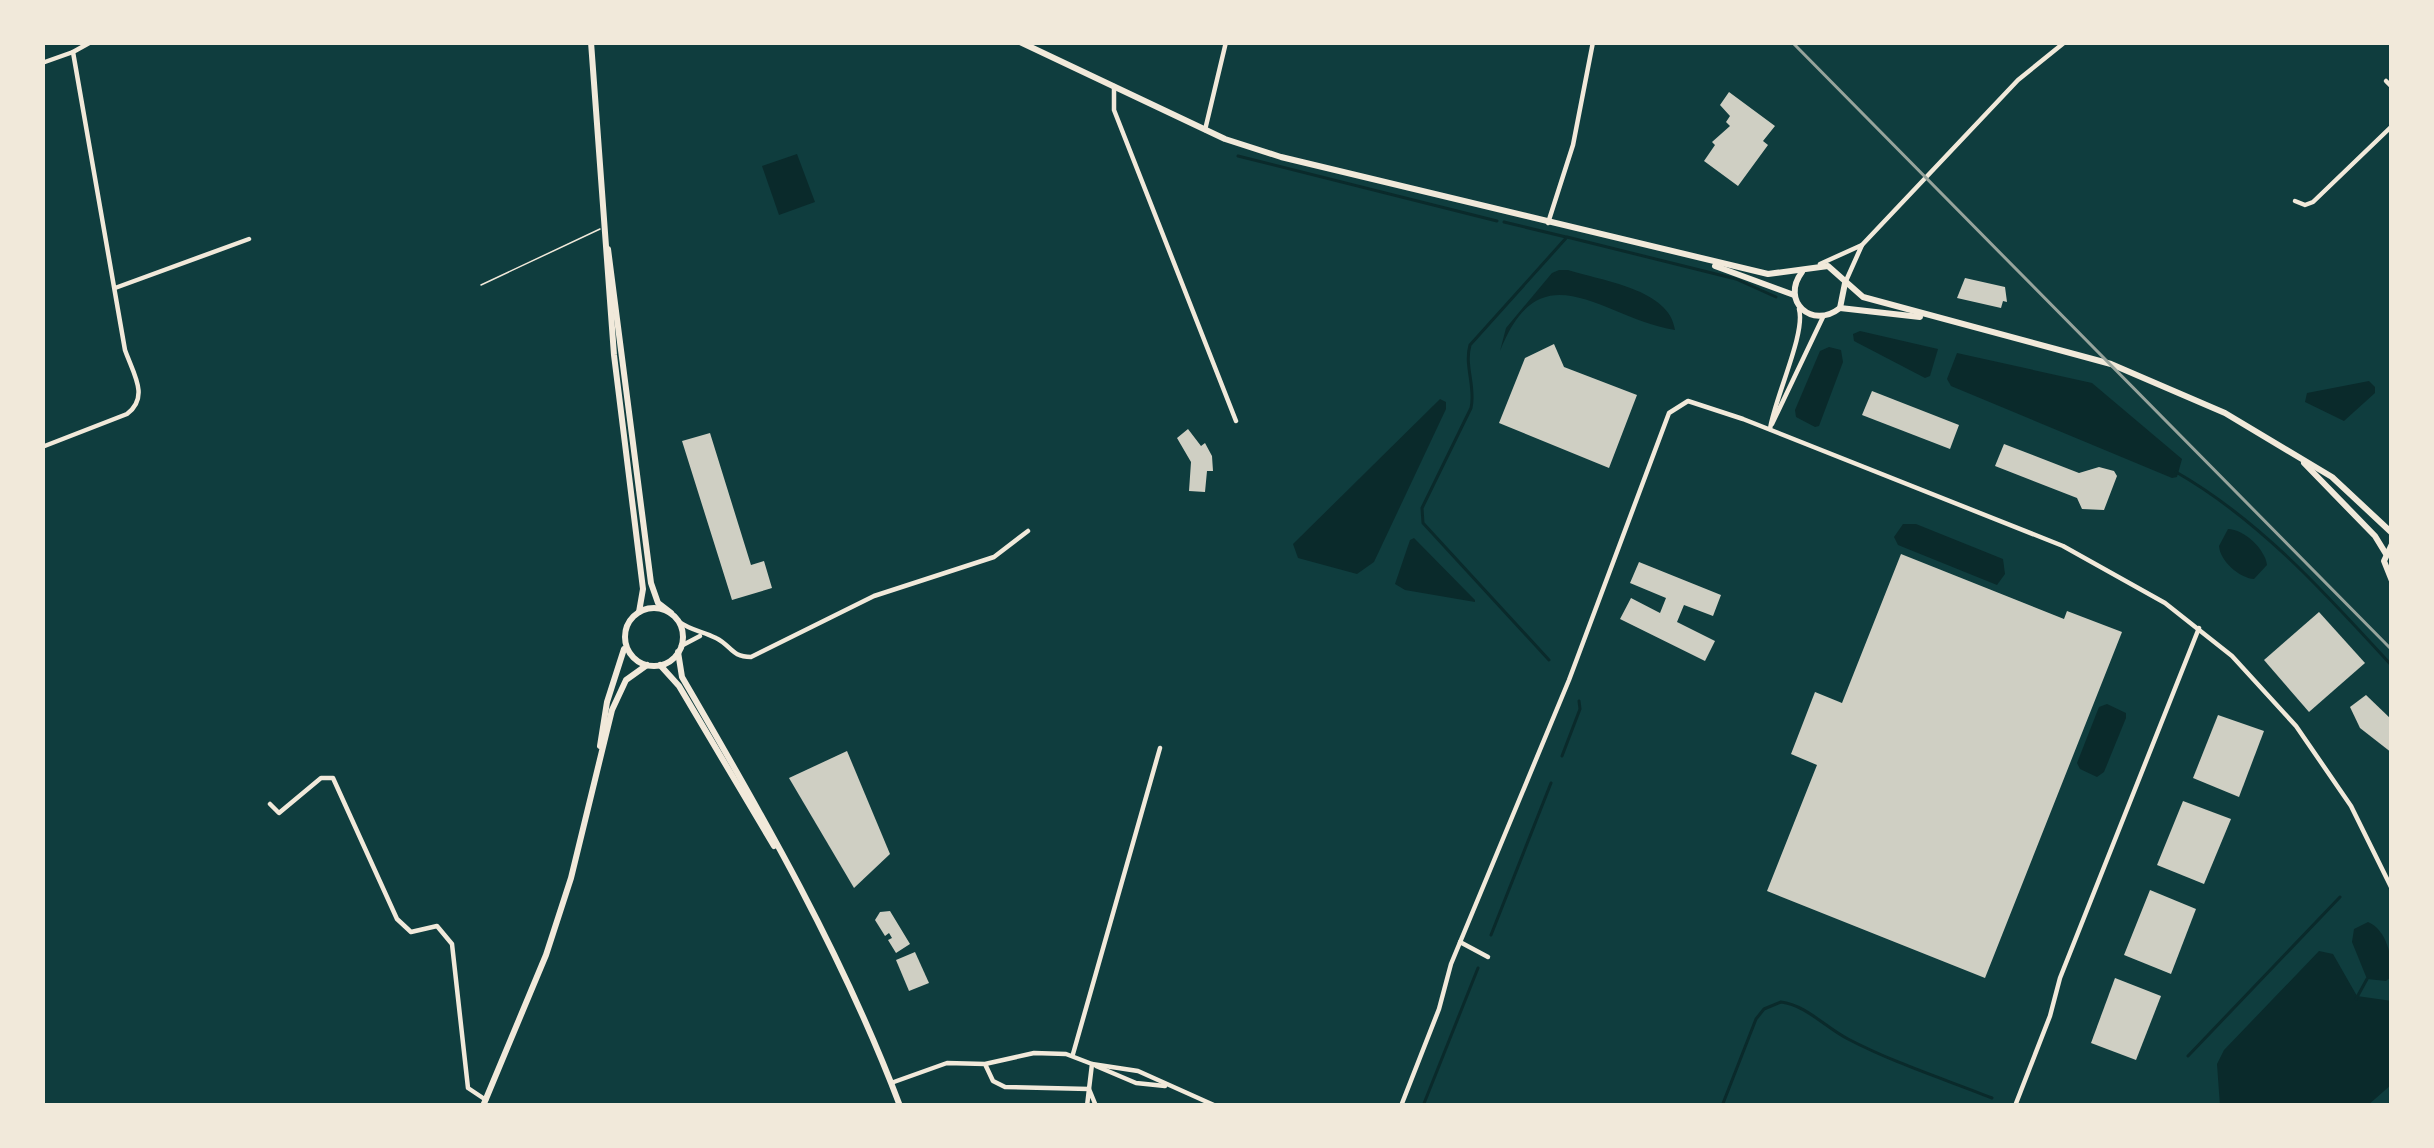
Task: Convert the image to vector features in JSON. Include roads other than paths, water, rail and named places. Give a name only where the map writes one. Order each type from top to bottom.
[{"type":"main road","points":[[590,42],[614,355],[643,589],[639,612]]},
{"type":"main road","points":[[1023,42],[1205,130],[1281,157],[1768,274],[1820,264],[1835,269],[1863,297],[2144,376],[2225,413],[2332,477],[2392,533]]},
{"type":"main road","points":[[604,228],[651,583],[658,603],[678,621],[682,677],[857,996],[900,1106]]},
{"type":"main road","points":[[1677,254],[1794,295]]},
{"type":"main road","points":[[1805,269],[1796,280],[1794,295],[1810,315],[1823,317],[1840,308],[1960,324]]},
{"type":"main road","points":[[1840,308],[1845,283]]},
{"type":"main road","points":[[2297,456],[2375,536],[2386,554]]},
{"type":"main road","points":[[2392,544],[2384,568],[2392,581]]},
{"type":"main road","points":[[594,779],[607,702],[622,663],[628,623],[652,608],[671,614]]},
{"type":"main road","points":[[625,643],[635,659],[647,665],[661,665],[679,649]]},
{"type":"main road","points":[[484,1103],[546,956],[619,693],[630,675],[647,665]]},
{"type":"main road","points":[[661,665],[679,686],[786,864]]},
{"type":"street","points":[[42,63],[91,42]]},
{"type":"street","points":[[1205,130],[1226,42]]},
{"type":"street","points":[[1548,223],[1574,145],[1593,42]]},
{"type":"street","points":[[1845,283],[1862,245],[2004,94],[2065,42]]},
{"type":"street","points":[[42,447],[137,406],[141,393],[125,350],[74,52]]},
{"type":"street","points":[[1114,86],[1114,110],[1236,421]]},
{"type":"street","points":[[2295,202],[2313,202],[2392,126]]},
{"type":"street","points":[[115,288],[249,239]]},
{"type":"street","points":[[1820,264],[1862,245]]},
{"type":"street","points":[[1770,429],[1778,388],[1802,329],[1799,307]]},
{"type":"street","points":[[1770,429],[1823,317]]},
{"type":"street","points":[[1401,1106],[1460,942],[1577,660],[1669,413],[1683,402],[1696,401],[1770,429],[2062,546],[2123,577],[2200,628],[2296,726],[2350,806],[2392,889]]},
{"type":"street","points":[[678,621],[720,640],[738,657],[756,656],[889,590],[994,557],[1028,531]]},
{"type":"street","points":[[2015,1106],[2060,978],[2200,628]]},
{"type":"street","points":[[679,649],[705,635]]},
{"type":"street","points":[[1072,1056],[1160,748]]},
{"type":"street","points":[[269,804],[279,813],[321,778],[333,778],[397,919],[411,932],[437,926],[452,944],[468,1088],[484,1103]]},
{"type":"street","points":[[1460,942],[1488,957]]},
{"type":"street","points":[[891,1083],[947,1063],[985,1064],[1044,1052],[1072,1056],[1136,1083],[1170,1086]]},
{"type":"street","points":[[985,1064],[993,1081],[1005,1087],[1089,1089]]},
{"type":"street","points":[[1092,1064],[1125,1067],[1216,1106]]},
{"type":"street","points":[[1087,1106],[1092,1064]]},
{"type":"street","points":[[1089,1089],[1096,1106]]},
{"type":"lane","points":[[481,285],[604,228]]},
{"type":"water","points":[[797,154],[815,202],[779,215],[762,166]]},
{"type":"water","points":[[1559,270],[1648,296],[1670,316],[1675,330],[1576,297],[1554,295],[1535,302],[1516,320],[1500,351],[1506,328]]},
{"type":"water","points":[[1860,331],[1938,349],[1930,376],[1925,378],[1854,341],[1853,334]]},
{"type":"water","points":[[1841,350],[1843,362],[1815,427],[1796,417],[1795,410],[1820,351]]},
{"type":"water","points":[[1957,353],[2092,383],[2182,459],[2177,477],[1951,386],[1947,379]]},
{"type":"water","points":[[2369,381],[2375,393],[2344,421],[2305,402],[2307,393]]},
{"type":"water","points":[[1440,399],[1446,402],[1446,409],[1374,562],[1357,574],[1298,558],[1293,544]]},
{"type":"water","points":[[1903,524],[1916,524],[2003,559],[2005,574],[1997,585],[1898,545],[1894,537]]},
{"type":"water","points":[[2228,529],[2247,536],[2262,553],[2267,565],[2254,579],[2237,572],[2223,557],[2219,546]]},
{"type":"water","points":[[1414,538],[1475,602],[1405,590],[1395,584]]},
{"type":"water","points":[[2107,704],[2126,713],[2126,718],[2104,772],[2097,777],[2077,763],[2099,707]]},
{"type":"water","points":[[2368,922],[2387,945],[2392,976],[2386,981],[2367,979],[2352,942],[2354,929]]},
{"type":"water","points":[[2319,951],[2333,954],[2357,996],[2392,1001],[2392,1084],[2367,1106],[2220,1106],[2217,1064],[2224,1050]]},
{"type":"waterway","points":[[1238,156],[1497,221]]},
{"type":"waterway","points":[[1504,222],[1566,237]]},
{"type":"waterway","points":[[1549,660],[1423,523],[1422,508],[1471,408],[1470,345],[1567,237],[1736,279],[1776,297]]},
{"type":"waterway","points":[[2176,472],[2264,536],[2392,666]]},
{"type":"waterway","points":[[1562,756],[1579,701]]},
{"type":"waterway","points":[[1491,935],[1551,783]]},
{"type":"waterway","points":[[2188,1056],[2340,897]]},
{"type":"waterway","points":[[1423,1106],[1478,968]]},
{"type":"waterway","points":[[2356,999],[2367,979]]},
{"type":"waterway","points":[[1722,1106],[1756,1019],[1764,1009],[1781,1002],[1865,1048],[1992,1098]]},
{"type":"railway","points":[[1792,42],[2392,650]]}]
